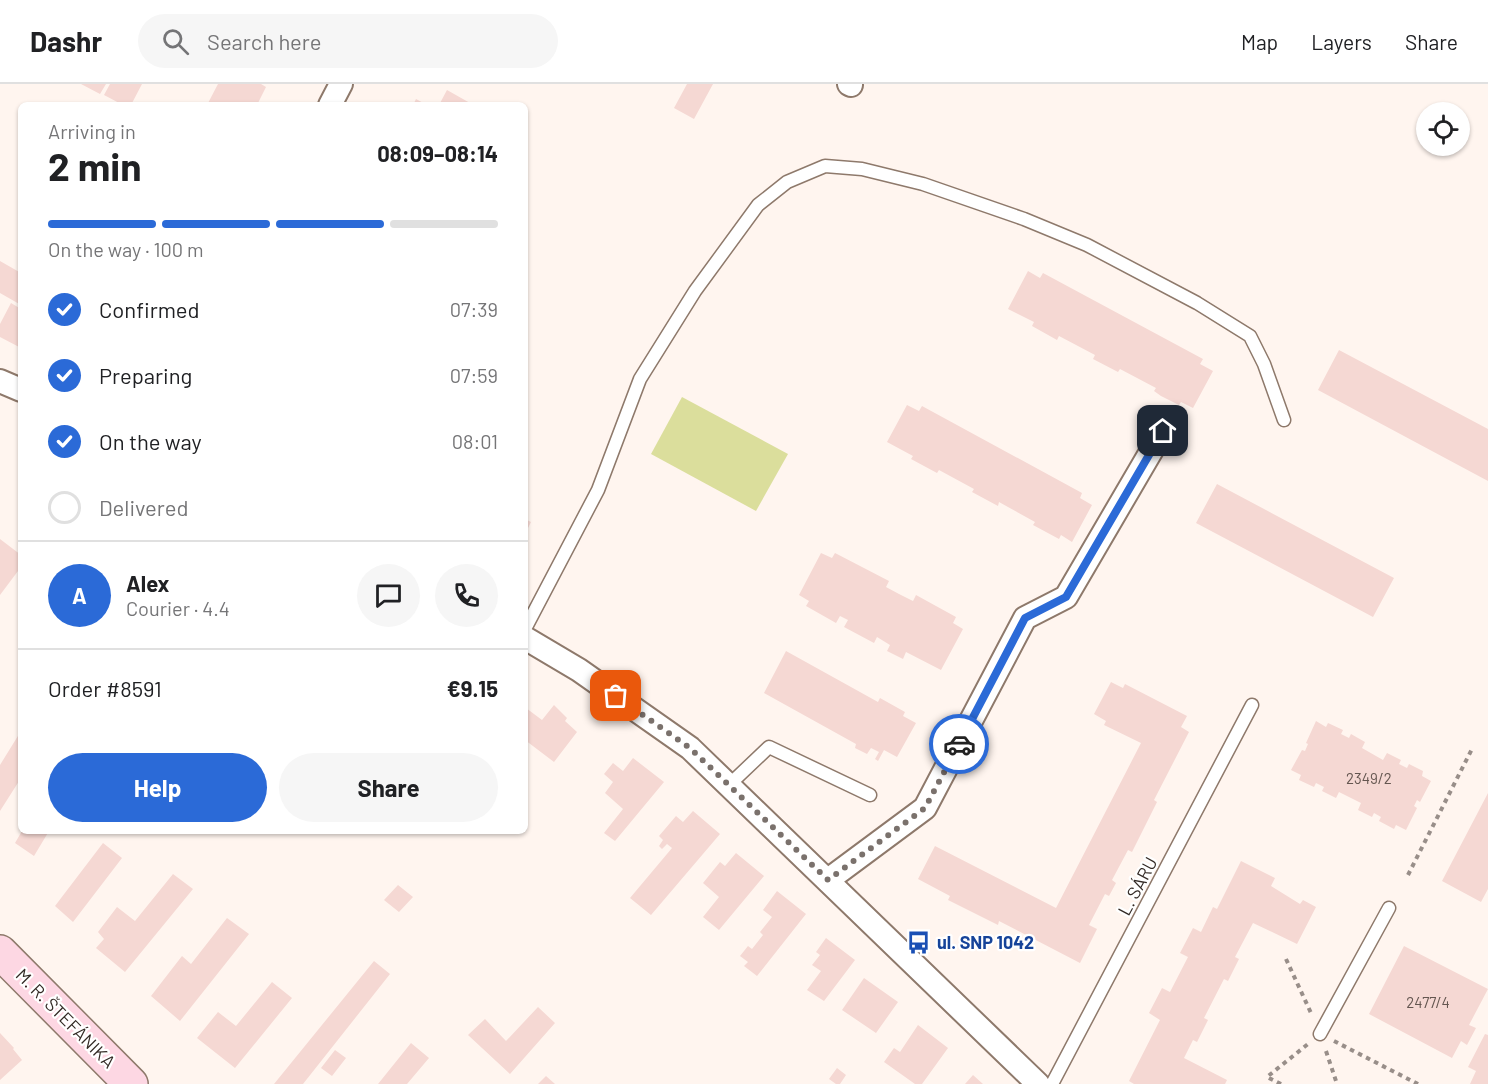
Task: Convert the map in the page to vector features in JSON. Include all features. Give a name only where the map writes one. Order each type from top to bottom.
[{"type":"street","points":[[0,381],[18,389]]},
{"type":"street","points":[[828,880],[925,808],[1025,618],[1066,597],[1163,431]]},
{"type":"street","points":[[528,640],[579,670],[690,748],[1038,1084]]},
{"type":"street","name":"M. R. ŠTEFÁNIKA","points":[[0,952],[131,1084]]},
{"type":"lane","points":[[528,623],[597,490],[639,379],[695,291],[758,205],[788,182],[825,166],[862,169],[923,184],[1024,219],[1087,245],[1197,303],[1250,336],[1264,364],[1284,420]]},
{"type":"lane","name":"L. SÁRU","points":[[1052,1084],[1252,705]]},
{"type":"lane","points":[[729,785],[769,747],[870,795]]},
{"type":"lane","points":[[1320,1034],[1389,908]]},
{"type":"path","points":[[1408,875],[1473,747]]},
{"type":"path","points":[[1286,959],[1320,1034],[1337,1084]]},
{"type":"path","points":[[1281,1084],[1267,1077],[1320,1034]]},
{"type":"path","points":[[1320,1034],[1418,1084]]},
{"type":"green space","points":[[682,397],[788,454],[756,511],[651,454]]},
{"type":"building","points":[[81,84],[106,84],[100,94]]},
{"type":"building","points":[[110,84],[142,84],[133,102],[117,102],[104,95]]},
{"type":"building","points":[[218,84],[261,84],[266,87],[258,102],[209,102]]},
{"type":"building","points":[[687,84],[713,84],[694,119],[674,108]]},
{"type":"building","points":[[447,90],[468,102],[441,102]]},
{"type":"building","points":[[0,261],[18,271],[18,303],[0,293]]},
{"type":"building","points":[[1028,271],[1040,278],[1043,273],[1203,359],[1200,364],[1213,371],[1193,408],[1181,402],[1179,405],[1161,396],[1154,391],[1156,388],[1120,369],[1118,372],[1093,359],[1095,355],[1059,336],[1057,340],[1032,326],[1034,322],[1008,309]]},
{"type":"building","points":[[11,303],[18,307],[18,346],[0,337],[0,324]]},
{"type":"building","points":[[1339,350],[1488,429],[1488,481],[1318,390]]},
{"type":"building","points":[[907,405],[919,411],[922,406],[1082,493],[1080,498],[1092,505],[1072,542],[1061,535],[1059,539],[1033,525],[1035,522],[999,502],[998,506],[972,492],[974,489],[939,470],[937,473],[911,459],[913,456],[887,442]]},
{"type":"building","points":[[1217,484],[1394,578],[1373,617],[1196,523]]},
{"type":"building","points":[[0,539],[18,553],[18,571],[0,595]]},
{"type":"building","points":[[821,553],[832,558],[835,553],[889,581],[886,587],[899,594],[913,601],[916,595],[956,617],[953,623],[963,629],[941,670],[906,652],[903,659],[887,651],[890,645],[877,637],[874,643],[844,627],[848,620],[840,616],[836,623],[806,606],[809,601],[799,595]]},
{"type":"building","points":[[786,651],[878,702],[880,698],[905,712],[903,716],[916,723],[897,757],[884,750],[878,761],[875,759],[879,752],[871,748],[867,754],[855,748],[856,744],[764,693]]},
{"type":"building","points":[[1111,682],[1123,688],[1125,684],[1187,716],[1181,727],[1189,732],[1154,800],[1157,802],[1132,852],[1128,850],[1112,880],[1116,883],[1109,896],[1105,894],[1089,925],[1097,929],[1080,963],[999,921],[998,925],[948,900],[950,896],[918,879],[935,846],[1056,908],[1141,743],[1104,725],[1106,721],[1094,714]]},
{"type":"building","points":[[554,705],[567,718],[565,721],[577,732],[554,762],[528,742],[528,710],[542,720]]},
{"type":"building","points":[[1316,721],[1326,727],[1328,723],[1343,730],[1341,734],[1349,738],[1351,734],[1365,742],[1362,748],[1383,760],[1387,753],[1401,760],[1399,764],[1407,768],[1409,764],[1423,771],[1422,776],[1431,781],[1420,802],[1417,800],[1414,806],[1417,808],[1406,830],[1396,825],[1394,829],[1379,821],[1381,817],[1374,813],[1372,817],[1358,810],[1361,803],[1339,792],[1336,798],[1322,791],[1324,787],[1316,783],[1314,787],[1299,780],[1301,775],[1291,770],[1302,750],[1305,751],[1308,744],[1306,743]]},
{"type":"building","points":[[18,736],[18,783],[0,811],[0,765]]},
{"type":"building","points":[[633,758],[664,782],[615,841],[604,833],[623,809],[605,793],[613,782],[604,774],[613,763],[623,771]]},
{"type":"building","points":[[1488,793],[1488,889],[1481,902],[1442,881]]},
{"type":"building","points":[[693,811],[720,834],[651,915],[630,898],[672,848],[667,844],[662,849],[659,846],[663,840],[659,836],[676,816],[683,822]]},
{"type":"building","points":[[20,834],[47,834],[34,856],[15,843]]},
{"type":"building","points":[[103,843],[122,858],[73,922],[55,906]]},
{"type":"building","points":[[736,853],[764,876],[719,930],[703,917],[719,897],[703,883],[720,862],[725,866]]},
{"type":"building","points":[[1241,861],[1275,878],[1271,886],[1300,904],[1303,900],[1316,907],[1297,944],[1253,923],[1235,957],[1239,959],[1228,981],[1224,979],[1204,1018],[1208,1020],[1197,1042],[1193,1040],[1184,1058],[1227,1080],[1225,1084],[1134,1084],[1129,1081],[1160,1020],[1149,1013],[1162,988],[1170,992],[1188,957],[1180,953],[1193,928],[1201,932],[1213,907],[1217,909]]},
{"type":"building","points":[[173,874],[193,889],[125,972],[96,948],[104,939],[98,932],[117,907],[135,921]]},
{"type":"building","points":[[398,885],[413,897],[399,912],[384,900]]},
{"type":"building","points":[[777,891],[806,914],[757,976],[744,966],[748,962],[740,956],[748,946],[752,949],[763,935],[760,932],[772,917],[763,910]]},
{"type":"building","points":[[227,918],[249,934],[180,1021],[151,996],[182,956],[191,964]]},
{"type":"building","points":[[826,938],[855,960],[824,1001],[807,990],[821,971],[812,965],[820,955],[816,952]]},
{"type":"building","points":[[1404,946],[1488,989],[1469,1025],[1476,1028],[1467,1045],[1461,1041],[1452,1058],[1369,1014]]},
{"type":"building","points":[[374,961],[390,974],[303,1084],[274,1084]]},
{"type":"building","points":[[864,978],[898,1002],[876,1033],[842,1010]]},
{"type":"building","points":[[272,982],[292,998],[235,1068],[197,1038],[218,1012],[236,1026]]},
{"type":"building","points":[[538,1007],[555,1023],[510,1074],[468,1035],[485,1019],[506,1041]]},
{"type":"building","points":[[918,1025],[948,1048],[922,1084],[915,1084],[884,1062],[894,1048],[900,1052]]},
{"type":"building","points":[[0,1033],[22,1060],[0,1080]]},
{"type":"building","points":[[1485,1034],[1488,1035],[1488,1084],[1470,1084],[1476,1071],[1468,1067]]},
{"type":"building","points":[[411,1043],[429,1058],[407,1084],[378,1084]]},
{"type":"building","points":[[335,1050],[346,1058],[332,1076],[321,1068]]},
{"type":"building","points":[[837,1068],[846,1075],[840,1084],[829,1079]]},
{"type":"building","points":[[973,1075],[983,1084],[965,1084]]},
{"type":"building","points":[[546,1076],[555,1084],[538,1084]]},
{"type":"way so far","points":[[616,696],[690,748],[828,880],[925,808],[959,744]]},
{"type":"place","name":"ul. SNP 1042","points":[[919,942]]},
{"type":"route","points":[[959,744],[1025,618],[1066,597],[1163,431]]}]
